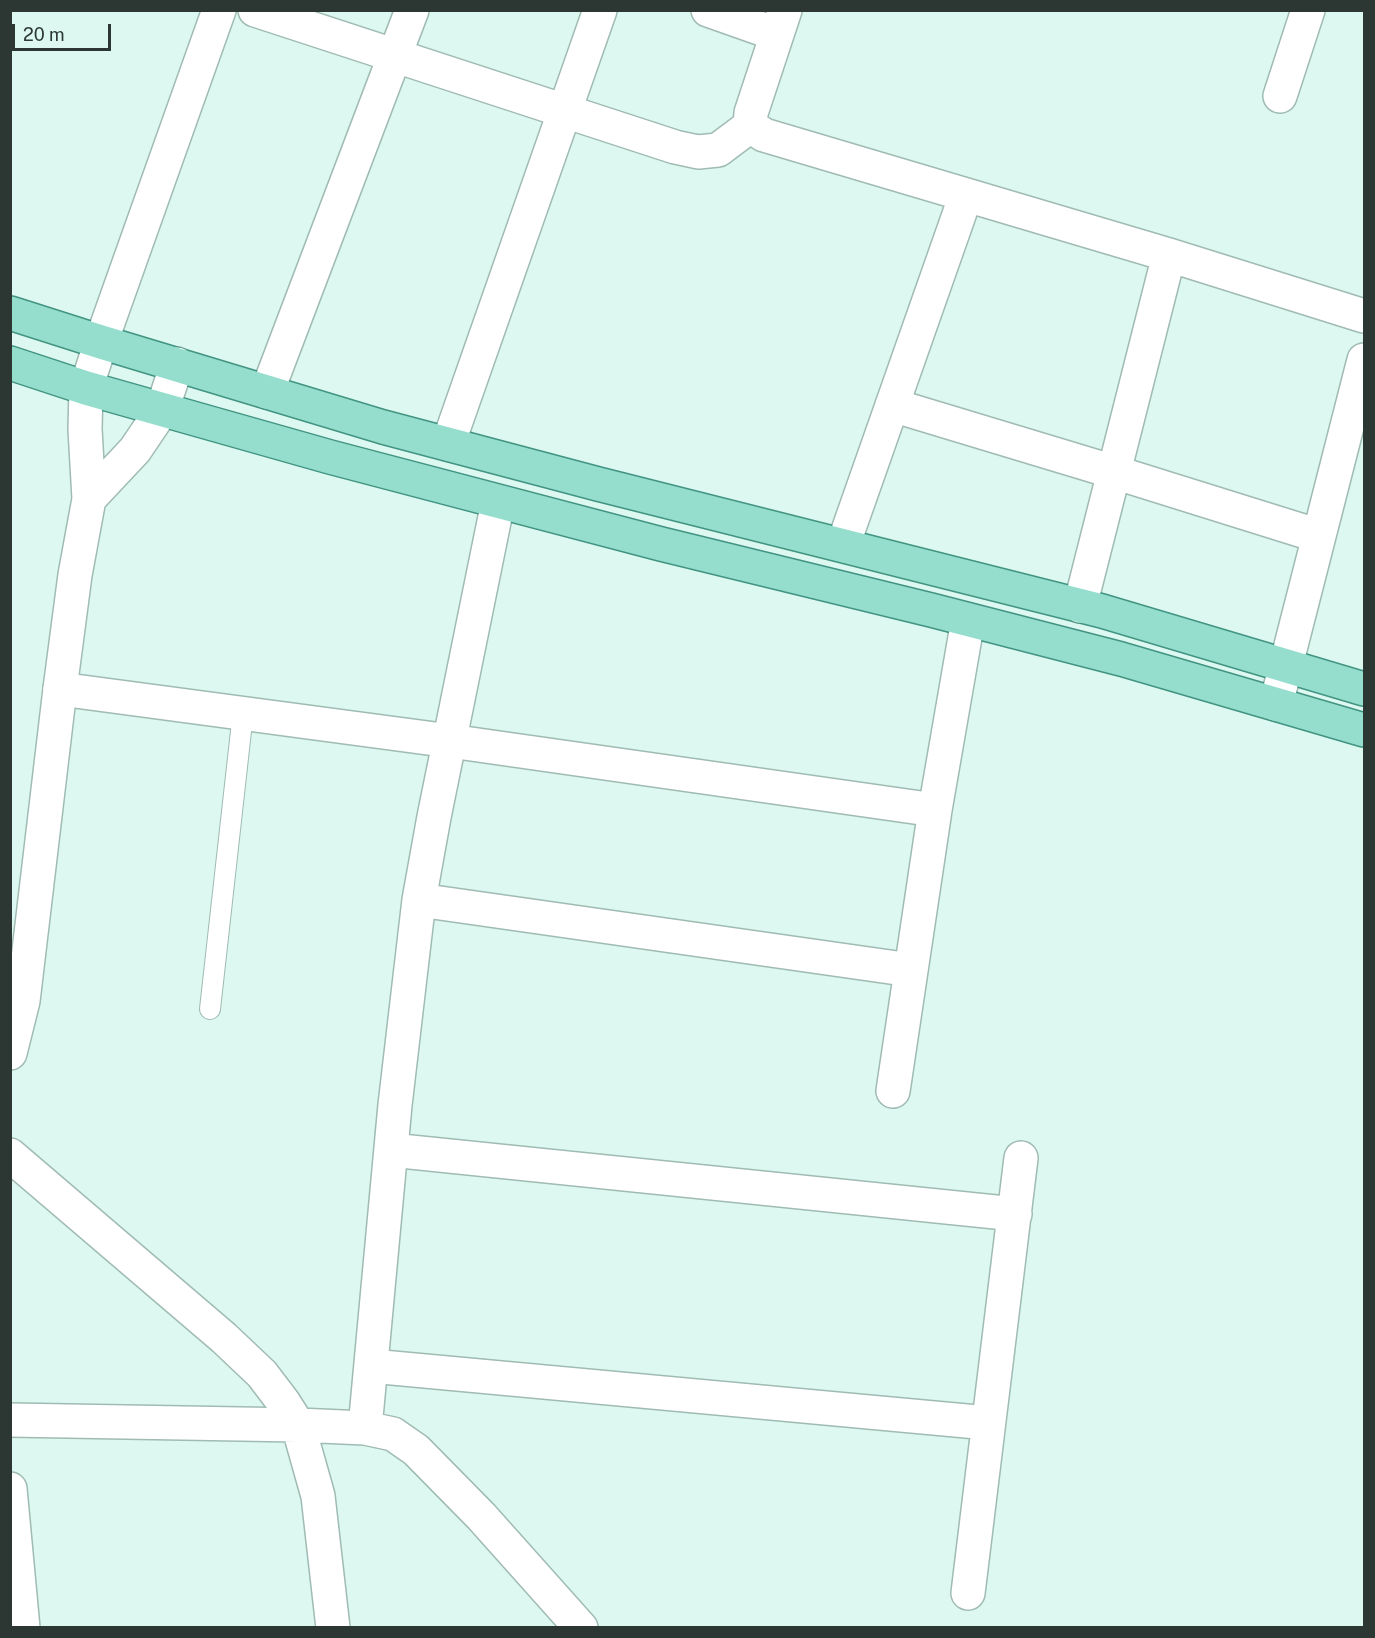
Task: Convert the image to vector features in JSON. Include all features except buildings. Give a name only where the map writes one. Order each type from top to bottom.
[{"type":"main road","points":[[10,313],[383,427],[1080,606],[1365,689]]},
{"type":"main road","points":[[10,363],[86,388],[330,458],[661,544],[1121,659],[1365,730]]},
{"type":"street","points":[[10,1053],[23,1001],[60,689],[75,575],[89,499],[85,429],[86,388],[219,10]]},
{"type":"street","points":[[255,10],[675,147],[698,152],[718,150],[750,126],[751,113],[781,22],[708,10]]},
{"type":"street","points":[[267,392],[412,10]]},
{"type":"street","points":[[448,444],[600,10]]},
{"type":"street","points":[[1280,96],[1308,10]]},
{"type":"street","points":[[750,126],[764,135],[1169,255],[1365,316]]},
{"type":"street","points":[[843,545],[966,195]]},
{"type":"street","points":[[1080,606],[1169,255]]},
{"type":"street","points":[[1276,704],[1319,536],[1352,463],[1365,360]]},
{"type":"street","points":[[89,499],[135,450],[162,410],[177,364]]},
{"type":"street","points":[[892,405],[1319,536]]},
{"type":"street","points":[[365,1428],[395,1105],[419,900],[498,502]]},
{"type":"street","points":[[893,1091],[935,810],[968,620]]},
{"type":"street","points":[[60,689],[450,741],[935,810]]},
{"type":"street","points":[[419,900],[911,970]]},
{"type":"street","points":[[391,1150],[1015,1214]]},
{"type":"street","points":[[10,1155],[224,1338],[262,1374],[284,1403],[298,1425],[318,1496],[333,1628]]},
{"type":"street","points":[[968,1593],[1021,1158]]},
{"type":"street","points":[[371,1366],[988,1423]]},
{"type":"street","points":[[10,1420],[298,1425],[365,1428],[393,1434],[416,1450],[481,1516],[581,1628]]},
{"type":"street","points":[[10,1489],[23,1628]]},
{"type":"lane","points":[[210,1009],[243,713]]}]
